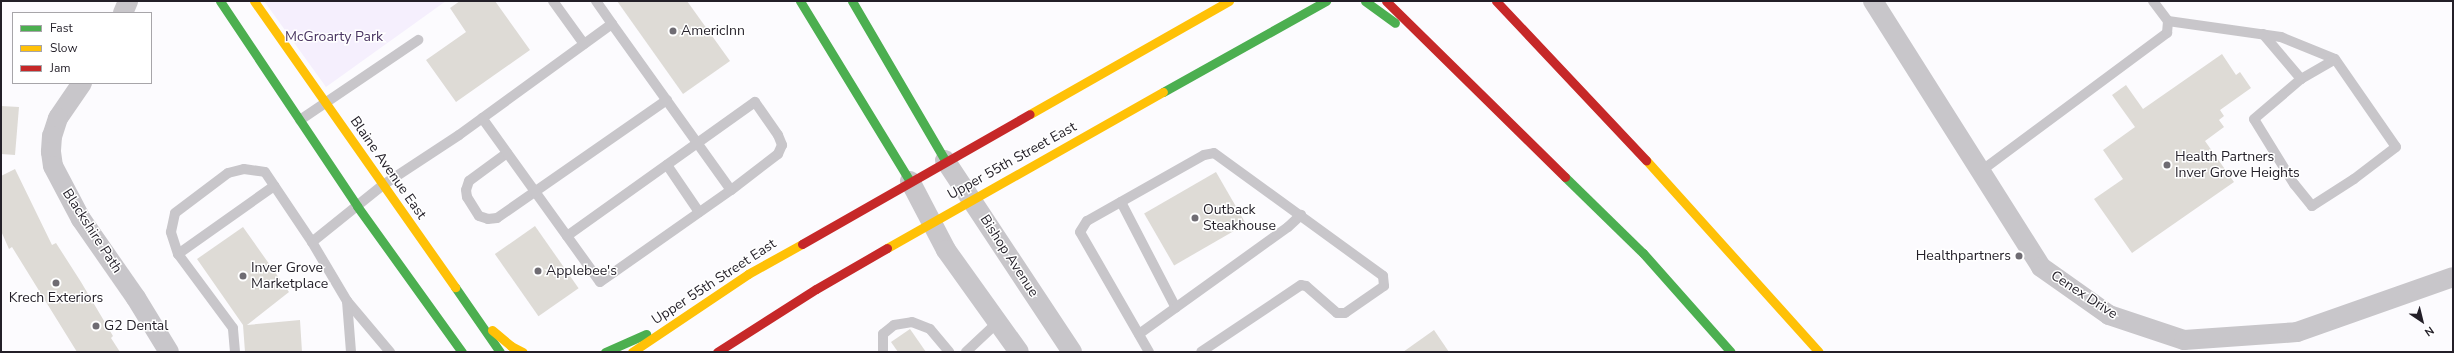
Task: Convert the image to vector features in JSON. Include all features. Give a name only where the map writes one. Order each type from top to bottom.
[{"type":"main road","points":[[220,1],[357,206],[462,352]]},
{"type":"main road","name":"Blaine Avenue East","points":[[254,1],[500,352]]},
{"type":"main road","points":[[800,1],[910,181]]},
{"type":"main road","points":[[852,1],[945,160]]},
{"type":"main road","name":"Upper 55th Street East","points":[[632,352],[748,274],[945,160],[1230,1]]},
{"type":"main road","name":"Upper 55th Street East","points":[[716,352],[816,290],[930,223],[1326,1]]},
{"type":"main road","points":[[1365,1],[1446,60]]},
{"type":"main road","points":[[1386,1],[1643,253],[1731,352]]},
{"type":"main road","points":[[1496,1],[1670,185],[1819,352]]},
{"type":"main road","points":[[475,316],[511,346],[524,352]]},
{"type":"main road","points":[[605,352],[685,316]]},
{"type":"street","points":[[123,12],[128,1]]},
{"type":"street","name":"Cenex Drive","points":[[1873,1],[2041,267],[2109,314],[2184,340],[2297,332],[2453,277]]},
{"type":"street","name":"Blackshire Path","points":[[81,84],[66,105],[56,124],[51,152],[53,166],[81,218],[136,298],[169,352]]},
{"type":"street","name":"Bishop Avenue","points":[[945,160],[1072,352]]},
{"type":"street","points":[[910,181],[930,223],[946,250],[1019,352]]},
{"type":"lane","points":[[553,1],[584,44]]},
{"type":"lane","points":[[596,1],[732,190]]},
{"type":"lane","points":[[1981,171],[2167,33],[2168,21],[2153,1]]},
{"type":"lane","points":[[2168,21],[2280,36],[2335,59],[2396,147],[2354,179],[2312,206],[2294,184],[2254,119],[2291,90],[2301,80],[2335,59]]},
{"type":"lane","points":[[312,242],[383,186],[482,118],[612,24]]},
{"type":"lane","points":[[2263,34],[2301,80]]},
{"type":"lane","points":[[300,120],[418,40]]},
{"type":"lane","points":[[507,153],[469,181],[466,190],[467,197],[479,216],[488,219],[497,218],[667,100]]},
{"type":"lane","points":[[482,118],[600,282],[732,190],[778,154],[782,145],[778,136],[755,102],[567,236]]},
{"type":"lane","points":[[1149,352],[1080,232],[1087,221],[1204,155],[1214,153],[1383,276],[1384,286],[1345,313],[1337,313],[1306,286],[1301,285],[1201,352]]},
{"type":"lane","points":[[667,165],[700,212]]},
{"type":"lane","points":[[235,352],[233,328],[178,254],[171,232],[175,213],[228,172],[244,169],[265,172],[312,242],[347,301],[390,352]]},
{"type":"lane","points":[[178,254],[274,186]]},
{"type":"lane","points":[[1121,202],[1176,308]]},
{"type":"lane","points":[[1139,334],[1288,227],[1301,215]]},
{"type":"lane","points":[[347,301],[351,352]]},
{"type":"lane","points":[[882,352],[884,334],[894,325],[912,322],[930,329],[949,352]]},
{"type":"lane","points":[[966,352],[998,322]]},
{"type":"green space","name":"McGroarty Park","points":[[264,1],[446,1],[326,87]]},
{"type":"building","points":[[460,1],[495,1],[530,50],[456,102],[426,60],[466,32],[450,8]]},
{"type":"building","name":"AmericInn","points":[[617,1],[687,1],[730,61],[683,94]]},
{"type":"building","name":"Health Partners Inver Grove Heights","points":[[2222,54],[2236,75],[2240,72],[2251,88],[2220,110],[2224,116],[2219,120],[2224,127],[2205,141],[2234,182],[2132,253],[2094,199],[2123,179],[2103,150],[2135,127],[2112,95],[2126,85],[2143,109]]},
{"type":"building","points":[[1,106],[19,107],[15,155],[1,154]]},
{"type":"building","points":[[15,169],[52,245],[56,243],[81,282],[113,336],[111,338],[120,352],[77,352],[12,247],[9,249],[1,231],[1,176]]},
{"type":"building","name":"Outback Steakhouse","points":[[1216,172],[1246,224],[1174,265],[1144,214]]},
{"type":"building","name":"Applebee's","points":[[535,226],[579,288],[538,316],[495,254]]},
{"type":"building","name":"Inver Grove Marketplace","points":[[243,227],[289,292],[247,325],[300,320],[302,352],[245,352],[243,325],[197,259]]},
{"type":"building","points":[[910,329],[926,352],[898,352],[891,342]]},
{"type":"building","points":[[1434,330],[1449,352],[1403,352]]},
{"type":"traffic: fast","points":[[220,1],[357,206],[462,352]]},
{"type":"traffic: fast","points":[[800,1],[910,181]]},
{"type":"traffic: fast","points":[[852,1],[945,160]]},
{"type":"traffic: fast","points":[[1163,92],[1326,1]]},
{"type":"traffic: fast","points":[[1365,1],[1395,23]]},
{"type":"traffic: fast","points":[[1565,177],[1643,253],[1731,352]]},
{"type":"traffic: fast","points":[[455,287],[500,352]]},
{"type":"traffic: fast","points":[[605,352],[646,334]]},
{"type":"traffic: slow","points":[[254,1],[455,287]]},
{"type":"traffic: slow","points":[[1030,114],[1229,1]]},
{"type":"traffic: slow","points":[[887,248],[1163,92]]},
{"type":"traffic: slow","points":[[1646,160],[1819,352]]},
{"type":"traffic: slow","points":[[632,352],[748,274],[802,244]]},
{"type":"traffic: slow","points":[[492,330],[511,346],[523,352]]},
{"type":"traffic: jam","points":[[1386,1],[1565,177]]},
{"type":"traffic: jam","points":[[1496,1],[1646,160]]},
{"type":"traffic: jam","points":[[802,244],[1030,114]]},
{"type":"traffic: jam","points":[[717,352],[816,289],[887,248]]},
{"type":"place","name":"AmericInn","points":[[673,31]]},
{"type":"place","name":"Health Partners Inver Grove Heights","points":[[2167,165]]},
{"type":"place","name":"Outback Steakhouse","points":[[1195,218]]},
{"type":"place","name":"Healthpartners","points":[[2019,256]]},
{"type":"place","name":"Applebee's","points":[[538,271]]},
{"type":"place","name":"Inver Grove Marketplace","points":[[243,276]]},
{"type":"place","name":"Krech Exteriors","points":[[56,283]]},
{"type":"place","name":"G2 Dental","points":[[96,326]]}]
